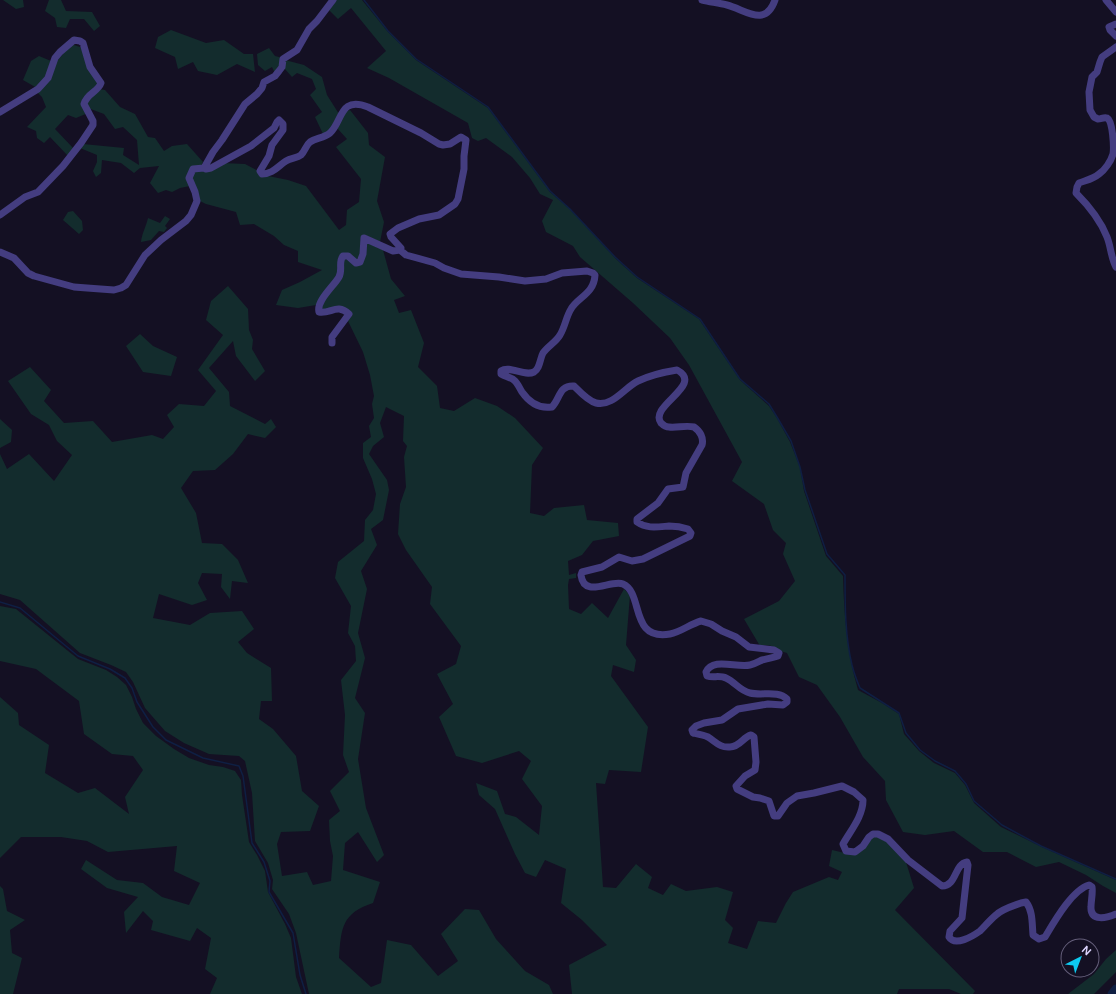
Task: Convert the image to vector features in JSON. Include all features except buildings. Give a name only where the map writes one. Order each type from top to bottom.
[{"type":"street","points":[[204,168],[245,104],[257,94],[262,88],[264,82],[279,72],[282,67],[283,59],[297,50],[309,29],[333,0]]},
{"type":"street","points":[[702,0],[726,5],[761,16],[767,14],[775,0]]},
{"type":"street","points":[[1106,0],[1116,12]]},
{"type":"street","points":[[1116,24],[1108,27],[1116,36]]},
{"type":"street","points":[[0,112],[38,89],[48,78],[55,58],[65,46],[74,40],[83,43],[90,67],[101,83],[100,87],[86,98],[84,104],[93,121],[93,126],[63,166],[38,192],[24,197],[0,215]]},
{"type":"street","points":[[1116,46],[1102,57],[1097,72],[1092,77],[1089,92],[1090,110],[1094,117],[1098,119],[1107,118],[1110,121],[1113,137],[1113,155],[1100,173],[1093,179],[1079,183],[1076,193],[1091,208],[1101,224],[1107,238],[1112,260],[1116,267]]},
{"type":"street","points":[[0,252],[14,258],[34,276],[80,287],[114,290],[126,285],[145,255],[161,240],[186,221],[191,215],[196,201],[195,192],[189,178],[193,169],[211,168],[252,146],[274,128],[275,124],[279,120],[284,124],[283,130],[272,145],[269,156],[260,171],[262,174],[271,172],[287,161],[301,154],[309,143],[328,134],[332,130],[342,111],[355,104],[368,107],[421,133],[439,144],[446,144],[461,137],[464,138],[466,140],[464,170],[458,199],[455,204],[439,215],[419,218],[402,226],[390,234],[401,248],[400,250],[406,255],[435,263],[461,274],[525,281],[546,279],[562,272],[587,271],[595,275],[595,280],[586,296],[571,309],[561,334],[544,352],[536,370],[532,372],[518,372],[506,369],[501,371],[502,374],[515,381],[522,392],[534,404],[541,407],[552,407],[561,391],[570,386],[574,386],[595,403],[612,400],[639,380],[665,372],[677,370],[683,374],[685,378],[684,385],[681,389],[659,412],[659,421],[662,425],[669,427],[694,427],[702,435],[702,446],[686,473],[683,487],[668,489],[658,503],[637,519],[637,522],[651,527],[668,526],[688,528],[691,533],[690,536],[643,559],[632,560],[619,557],[602,567],[582,572],[581,575],[584,583],[596,588],[618,583],[624,584],[636,602],[643,625],[651,632],[662,635],[671,634],[696,622],[706,622],[736,637],[750,647],[774,650],[779,653],[778,656],[752,665],[739,666],[716,664],[708,668],[706,672],[707,676],[721,676],[726,678],[751,694],[772,694],[785,696],[787,699],[787,702],[783,705],[768,704],[738,709],[722,720],[704,723],[696,726],[692,730],[693,733],[704,735],[718,745],[724,747],[736,746],[748,735],[754,737],[756,762],[755,770],[741,779],[736,786],[737,789],[753,797],[769,800],[774,816],[778,816],[787,803],[797,796],[842,786],[854,792],[863,800],[860,815],[843,844],[846,851],[855,852],[863,846],[869,837],[873,834],[878,834],[888,839],[908,860],[942,886],[946,886],[951,883],[960,866],[964,862],[967,862],[968,866],[962,918],[950,931],[949,937],[951,940],[956,942],[978,932],[996,914],[1026,902],[1029,906],[1032,918],[1033,935],[1039,939],[1045,937],[1073,895],[1084,886],[1088,885],[1092,887],[1093,893],[1091,906],[1095,916],[1106,919],[1116,914]]},
{"type":"street","points":[[332,343],[332,337],[335,331],[348,314],[341,309],[319,312],[318,308],[320,302],[339,277],[341,259],[343,256],[348,256],[356,263],[360,262],[363,254],[364,238],[379,243],[392,251],[400,250]]},
{"type":"green space","points":[[3,0],[23,0],[24,7],[16,9]]},
{"type":"green space","points":[[49,0],[61,0],[66,11],[92,12],[100,26],[94,31],[84,19],[70,19],[66,28],[57,27],[55,18],[45,11]]},
{"type":"green space","points":[[335,0],[362,0],[388,32],[416,60],[488,108],[550,192],[570,209],[616,259],[637,278],[699,319],[740,380],[769,406],[790,442],[800,467],[804,491],[826,556],[843,576],[847,634],[851,662],[858,690],[899,714],[904,734],[919,751],[934,763],[955,773],[965,785],[974,803],[1001,827],[1116,880],[1116,893],[1086,875],[1059,862],[1036,867],[1007,852],[983,852],[954,831],[925,835],[903,832],[886,800],[885,781],[863,757],[840,717],[817,685],[799,677],[787,653],[772,646],[760,646],[744,619],[779,601],[795,581],[783,554],[786,543],[773,530],[764,504],[732,481],[742,462],[689,365],[670,338],[633,303],[580,257],[573,246],[546,232],[542,221],[553,200],[540,194],[530,178],[512,157],[486,138],[478,141],[472,138],[468,123],[389,78],[367,68],[386,51],[351,8],[338,19],[328,9]]},
{"type":"green space","points":[[171,30],[206,43],[224,40],[244,54],[253,54],[255,72],[237,64],[217,75],[198,71],[193,62],[178,69],[175,57],[155,48],[158,37]]},
{"type":"green space","points":[[71,44],[83,48],[99,84],[85,97],[88,113],[76,118],[68,115],[55,129],[74,149],[69,157],[50,137],[44,143],[37,138],[36,131],[27,127],[46,107],[42,97],[37,92],[54,65]]},
{"type":"green space","points":[[269,48],[275,56],[283,58],[275,73],[272,67],[265,71],[258,65],[257,54]]},
{"type":"green space","points":[[39,56],[51,61],[48,73],[37,88],[23,80],[31,61]]},
{"type":"green space","points":[[285,60],[304,65],[322,77],[327,95],[339,114],[331,131],[323,134],[315,117],[322,112],[310,95],[316,89],[312,79],[297,73],[292,77],[284,68]]},
{"type":"green space","points":[[99,89],[105,90],[120,107],[135,114],[148,137],[155,138],[164,151],[172,146],[187,144],[203,162],[201,166],[195,166],[190,186],[180,188],[172,192],[166,190],[158,193],[150,183],[159,166],[140,168],[134,173],[121,163],[102,160],[101,173],[96,177],[93,171],[97,162],[97,155],[80,148],[83,144],[124,148],[123,155],[139,165],[137,140],[123,127],[115,129],[104,114],[88,108],[86,103]]},
{"type":"green space","points":[[350,110],[368,133],[369,145],[385,157],[377,201],[384,222],[380,242],[365,235],[362,253],[356,261],[343,254],[337,277],[316,305],[298,308],[276,305],[282,290],[322,270],[298,262],[298,251],[284,245],[274,236],[254,224],[240,225],[236,212],[206,204],[198,200],[191,177],[194,170],[222,163],[245,164],[268,176],[288,180],[306,186],[339,230],[346,225],[347,210],[359,202],[361,179],[336,147],[347,139],[337,128],[346,112]]},
{"type":"green space","points":[[73,211],[82,221],[83,230],[79,234],[63,220],[68,212]]},
{"type":"green space","points":[[165,216],[170,219],[165,226],[167,228],[164,232],[159,231],[151,240],[141,242],[148,218],[160,223]]},
{"type":"green space","points":[[366,242],[383,250],[391,279],[405,296],[394,300],[399,313],[411,310],[424,343],[418,367],[437,386],[440,408],[454,411],[475,398],[497,406],[515,418],[543,448],[532,465],[530,513],[544,516],[554,508],[584,505],[587,520],[618,523],[619,536],[593,541],[582,555],[568,561],[569,575],[576,573],[576,578],[569,579],[569,609],[581,614],[592,603],[608,618],[624,589],[630,595],[626,645],[636,660],[634,672],[613,665],[611,676],[648,727],[641,772],[609,770],[605,784],[596,783],[603,887],[616,888],[636,864],[652,877],[648,888],[663,895],[671,884],[686,891],[717,887],[733,892],[725,920],[733,928],[728,943],[747,949],[758,921],[776,923],[793,892],[829,877],[838,880],[842,872],[829,866],[832,850],[849,854],[874,835],[888,840],[906,862],[914,888],[895,910],[975,991],[973,994],[961,994],[949,989],[899,989],[897,994],[572,994],[569,965],[607,945],[582,920],[561,903],[566,869],[545,860],[536,877],[525,873],[495,809],[479,795],[476,783],[497,791],[505,814],[516,817],[539,835],[542,806],[522,779],[531,761],[519,751],[482,763],[456,756],[439,717],[453,704],[437,674],[456,664],[461,646],[430,604],[432,587],[406,550],[398,534],[400,504],[406,487],[404,457],[407,446],[403,441],[404,416],[386,407],[380,423],[384,437],[373,446],[369,454],[387,480],[389,490],[383,520],[371,529],[377,545],[361,571],[367,589],[358,633],[365,658],[355,698],[365,713],[358,759],[366,808],[384,855],[377,862],[358,832],[345,843],[343,870],[380,882],[373,903],[355,912],[345,923],[342,930],[339,958],[371,987],[381,983],[387,940],[411,945],[438,976],[458,961],[441,934],[465,909],[479,910],[496,939],[525,971],[549,985],[553,994],[309,994],[296,933],[289,914],[272,889],[273,880],[268,863],[255,841],[252,793],[245,761],[239,756],[209,754],[184,743],[165,731],[145,708],[133,682],[126,672],[80,653],[20,600],[0,594],[0,454],[7,469],[29,454],[54,481],[72,455],[57,441],[49,425],[31,414],[8,381],[30,367],[51,390],[44,401],[64,423],[93,421],[112,442],[152,435],[163,439],[174,427],[167,415],[179,404],[204,406],[216,391],[198,370],[223,335],[206,320],[211,301],[228,286],[248,309],[249,330],[253,340],[252,349],[265,371],[255,381],[236,356],[233,341],[209,368],[229,392],[230,406],[265,424],[271,419],[276,427],[265,438],[248,434],[233,454],[215,470],[193,471],[181,488],[196,513],[202,543],[222,544],[238,560],[248,583],[232,581],[230,599],[221,587],[222,574],[202,573],[198,583],[207,600],[192,605],[159,594],[153,618],[190,625],[210,613],[242,611],[254,629],[238,642],[247,653],[271,668],[272,701],[261,701],[259,719],[273,729],[296,756],[302,791],[319,806],[310,831],[281,832],[277,844],[282,876],[307,872],[313,885],[331,881],[333,856],[330,841],[329,820],[340,811],[330,791],[349,772],[343,755],[345,715],[341,680],[356,661],[355,646],[348,633],[351,606],[335,578],[338,562],[364,541],[365,520],[373,510],[376,494],[372,479],[363,458],[363,443],[371,437],[369,426],[374,418],[372,404],[374,396],[370,375],[363,352],[348,321],[350,314],[321,309],[344,258],[357,266],[361,265]]},
{"type":"green space","points":[[140,334],[153,346],[177,357],[171,376],[143,372],[126,346]]},
{"type":"green space","points":[[0,419],[12,430],[11,442],[0,448]]},
{"type":"green space","points":[[0,606],[16,609],[78,659],[106,670],[117,677],[126,685],[143,723],[156,736],[174,749],[189,758],[209,765],[235,771],[241,780],[249,842],[265,871],[268,892],[291,938],[296,977],[302,994],[210,994],[217,978],[205,969],[211,938],[197,928],[190,941],[151,930],[153,921],[143,911],[126,933],[124,912],[138,897],[107,888],[81,869],[86,860],[117,880],[143,883],[162,897],[189,905],[200,883],[174,871],[177,846],[108,852],[87,841],[61,837],[21,837],[0,858],[0,697],[18,713],[19,725],[49,745],[45,773],[78,793],[95,788],[129,814],[125,797],[143,770],[133,756],[112,754],[84,734],[79,701],[36,669],[0,661]]},
{"type":"green space","points":[[0,886],[3,889],[7,911],[25,920],[10,930],[12,953],[22,958],[13,994],[0,994]]},
{"type":"green space","points":[[1116,950],[1116,972],[1094,994],[1068,994],[1089,978],[1100,978],[1100,966]]},
{"type":"waterway","points":[[364,0],[388,31],[416,59],[488,107],[550,191],[570,209],[615,257],[637,277],[700,319],[740,379],[769,404],[791,441],[800,467],[805,490],[827,554],[845,575],[845,609],[848,643],[853,668],[860,688],[899,713],[906,733],[920,750],[935,761],[955,771],[966,784],[974,801],[1002,825],[1041,846],[1116,879]]},
{"type":"waterway","points":[[0,602],[20,608],[78,656],[110,669],[125,678],[132,688],[137,702],[153,727],[166,740],[203,758],[239,766],[243,776],[252,843],[264,862],[270,881],[269,892],[293,933],[300,975],[306,994]]},
{"type":"waterway","points":[[1112,994],[1116,989]]}]
